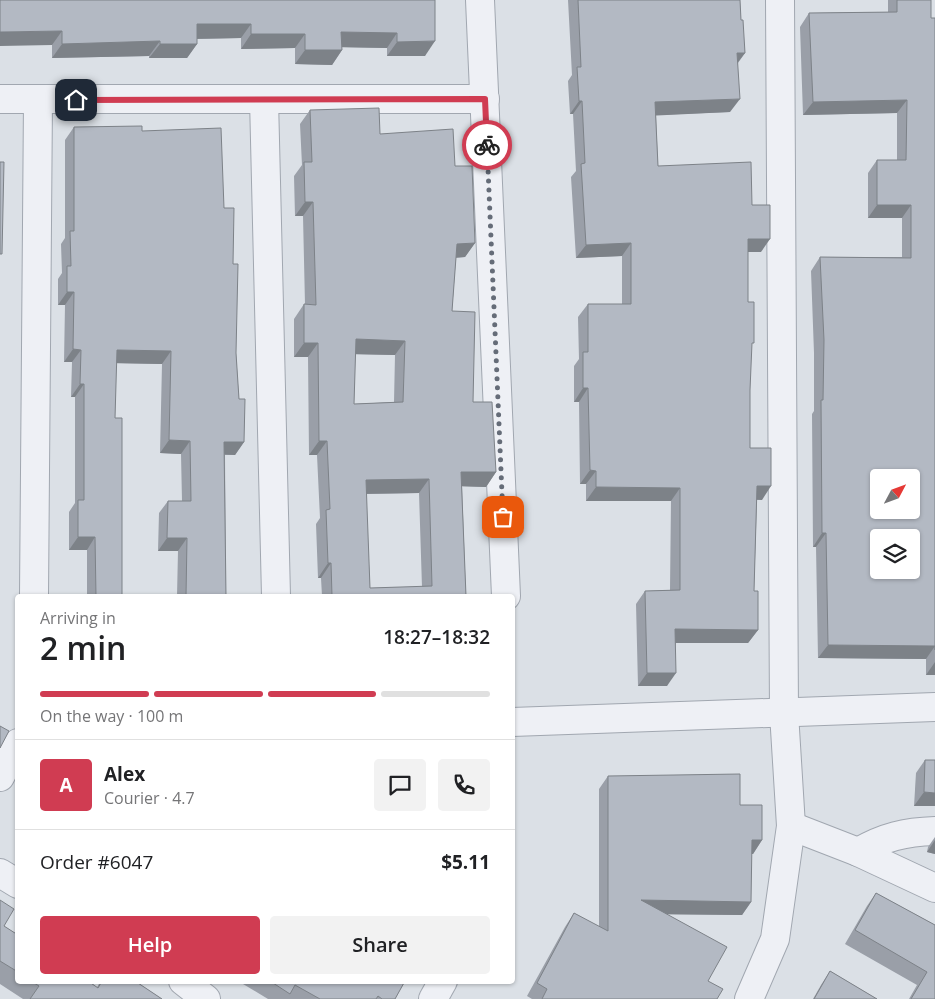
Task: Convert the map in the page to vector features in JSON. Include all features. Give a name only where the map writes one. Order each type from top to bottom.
[{"type":"street","points":[[480,0],[506,594]]},
{"type":"street","points":[[749,999],[775,939],[790,826],[784,713],[780,0]]},
{"type":"street","points":[[0,99],[485,99]]},
{"type":"street","points":[[264,99],[276,594]]},
{"type":"street","points":[[34,594],[38,100]]},
{"type":"street","points":[[515,722],[935,707]]},
{"type":"street","points":[[0,778],[15,749]]},
{"type":"street","points":[[790,826],[858,852],[935,888]]},
{"type":"street","points":[[858,852],[878,840],[914,832],[935,830]]},
{"type":"street","points":[[0,873],[15,882]]},
{"type":"street","points":[[186,984],[206,999]]},
{"type":"street","points":[[433,999],[441,984]]},
{"type":"building","points":[[0,0],[435,0],[435,41],[397,42],[397,33],[341,32],[342,50],[305,50],[305,34],[251,34],[251,24],[197,24],[197,44],[160,44],[160,41],[62,44],[62,31],[0,32]]},
{"type":"building","points":[[578,0],[740,0],[745,53],[737,53],[740,99],[655,102],[658,166],[751,162],[752,205],[770,205],[770,239],[748,239],[748,302],[754,302],[754,343],[752,343],[750,390],[750,448],[771,448],[771,486],[757,486],[754,591],[758,591],[758,630],[675,629],[676,673],[647,673],[645,591],[680,590],[680,488],[596,487],[596,471],[590,470],[588,388],[583,388],[583,352],[588,352],[588,304],[631,304],[631,243],[586,245],[581,164],[585,163],[582,101],[579,101],[577,67],[581,67]]},
{"type":"building","points":[[897,0],[931,0],[931,18],[935,18],[935,646],[828,645],[826,533],[822,533],[821,400],[823,400],[824,340],[820,257],[911,258],[911,205],[877,205],[877,160],[906,160],[907,100],[813,102],[809,13],[897,12]]},
{"type":"building","points":[[379,108],[380,134],[453,129],[455,166],[472,166],[475,243],[457,244],[452,311],[475,312],[473,402],[492,402],[496,472],[461,472],[466,594],[332,594],[331,563],[328,563],[326,510],[330,509],[327,441],[319,441],[318,343],[304,343],[304,304],[316,305],[313,202],[305,202],[304,162],[312,162],[310,110]],"holes":[[[356,339],[405,341],[403,402],[354,404]],[[429,479],[432,586],[370,588],[366,480]]]},
{"type":"building","points":[[142,126],[142,131],[221,128],[224,208],[234,208],[233,264],[238,264],[236,353],[239,399],[245,399],[244,442],[224,442],[226,594],[186,594],[187,538],[167,538],[168,501],[191,501],[190,441],[169,440],[171,351],[117,350],[115,418],[122,418],[122,594],[96,594],[95,537],[78,537],[78,500],[84,500],[84,384],[80,384],[81,350],[73,349],[74,292],[67,292],[67,266],[71,266],[70,231],[74,231],[74,127]]},
{"type":"building","points":[[0,162],[4,162],[2,254],[0,254]]},
{"type":"building","points":[[0,726],[9,731],[0,748]]},
{"type":"building","points":[[925,760],[935,760],[935,793],[924,792]]},
{"type":"building","points":[[740,774],[740,805],[762,805],[762,840],[752,840],[751,902],[641,900],[727,947],[708,981],[723,989],[717,999],[542,999],[547,989],[537,983],[574,913],[608,931],[608,776]]},
{"type":"building","points":[[876,893],[935,925],[935,999],[911,999],[927,972],[855,930]]},
{"type":"building","points":[[0,900],[14,909],[4,926],[15,933],[15,970],[0,961]]},
{"type":"building","points":[[830,971],[877,999],[814,999]]},
{"type":"building","points":[[36,984],[92,984],[98,988],[100,984],[140,984],[162,999],[30,999],[39,986]]},
{"type":"building","points":[[275,984],[403,984],[395,999],[382,999],[378,996],[376,999],[320,999],[295,985],[290,994]]},
{"type":"way so far","points":[[487,145],[503,517]]},
{"type":"route","points":[[76,100],[485,99],[487,145]]}]
